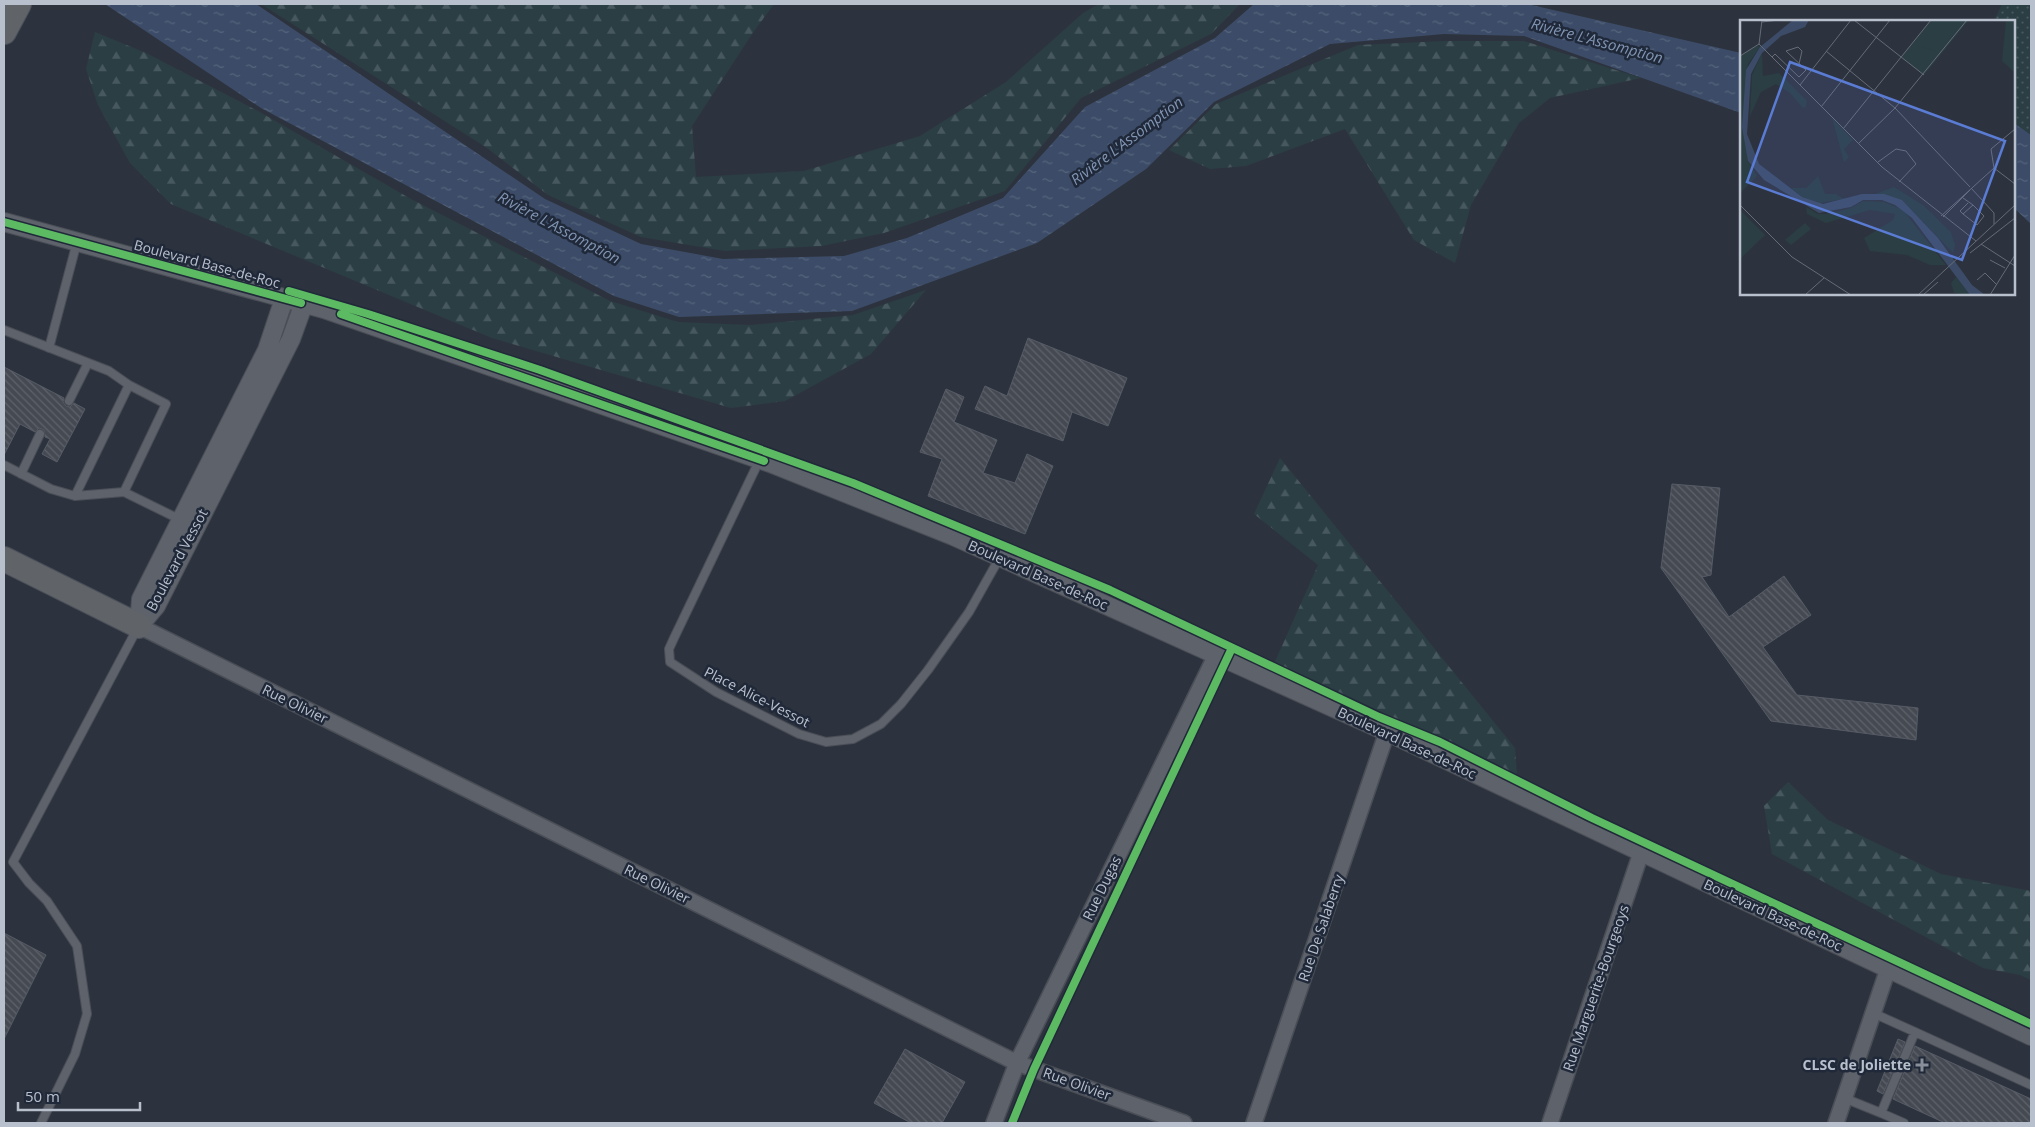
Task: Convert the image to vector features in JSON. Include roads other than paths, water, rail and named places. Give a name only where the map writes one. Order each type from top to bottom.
[{"type":"highway","points":[[4,32],[19,4]]},
{"type":"highway","points":[[4,559],[139,626]]},
{"type":"street","name":"Boulevard Base-de-Roc","points":[[4,222],[304,303],[365,322],[760,459],[944,532],[1387,732],[2031,1036]]},
{"type":"street","name":"Boulevard Vessot","points":[[139,626],[141,600],[267,350],[284,298]]},
{"type":"street","name":"Boulevard Vessot","points":[[139,626],[161,597],[291,339],[304,303]]},
{"type":"street","name":"Rue Olivier","points":[[139,626],[1017,1063],[1184,1123]]},
{"type":"street","name":"Rue Dugas","points":[[994,1123],[1017,1063],[1216,655]]},
{"type":"street","name":"Rue De Salaberry","points":[[1254,1123],[1387,732]]},
{"type":"street","name":"Rue Marguerite-Bourgeoys","points":[[1550,1123],[1641,853]]},
{"type":"street","points":[[1836,1123],[1888,969]]},
{"type":"lane","points":[[48,348],[77,242]]},
{"type":"lane","points":[[4,330],[109,371],[129,385],[166,404],[124,492]]},
{"type":"lane","points":[[69,401],[88,363]]},
{"type":"lane","points":[[75,496],[129,385]]},
{"type":"lane","points":[[21,474],[40,434]]},
{"type":"lane","name":"Place Alice-Vessot","points":[[760,459],[674,638],[670,649],[670,662],[716,692],[799,734],[826,742],[853,739],[881,724],[901,704],[928,670],[969,612],[1000,558]]},
{"type":"lane","points":[[4,465],[51,489],[75,496],[124,492],[181,520]]},
{"type":"lane","points":[[13,862],[139,626]]},
{"type":"lane","points":[[4,858],[13,862],[29,884],[47,901],[77,946],[87,1014],[75,1054],[41,1123]]},
{"type":"lane","points":[[1873,1013],[2031,1084]]},
{"type":"lane","points":[[1881,1113],[1915,1032]]},
{"type":"lane","points":[[1844,1098],[1904,1123]]},
{"type":"water","name":"Rivière L'Assomption","points":[[105,4],[256,4],[545,199],[641,244],[723,259],[844,256],[907,238],[1003,198],[1085,107],[1215,38],[1254,4],[1527,4],[1740,53],[1740,113],[1524,36],[1444,34],[1330,44],[1214,102],[1146,169],[1037,243],[852,311],[679,317],[614,296],[261,108]]},
{"type":"water","points":[[2015,124],[2031,135],[2031,224],[2015,209]]},
{"type":"place","name":"CLSC de Joliette","points":[[1922,1065]]}]
